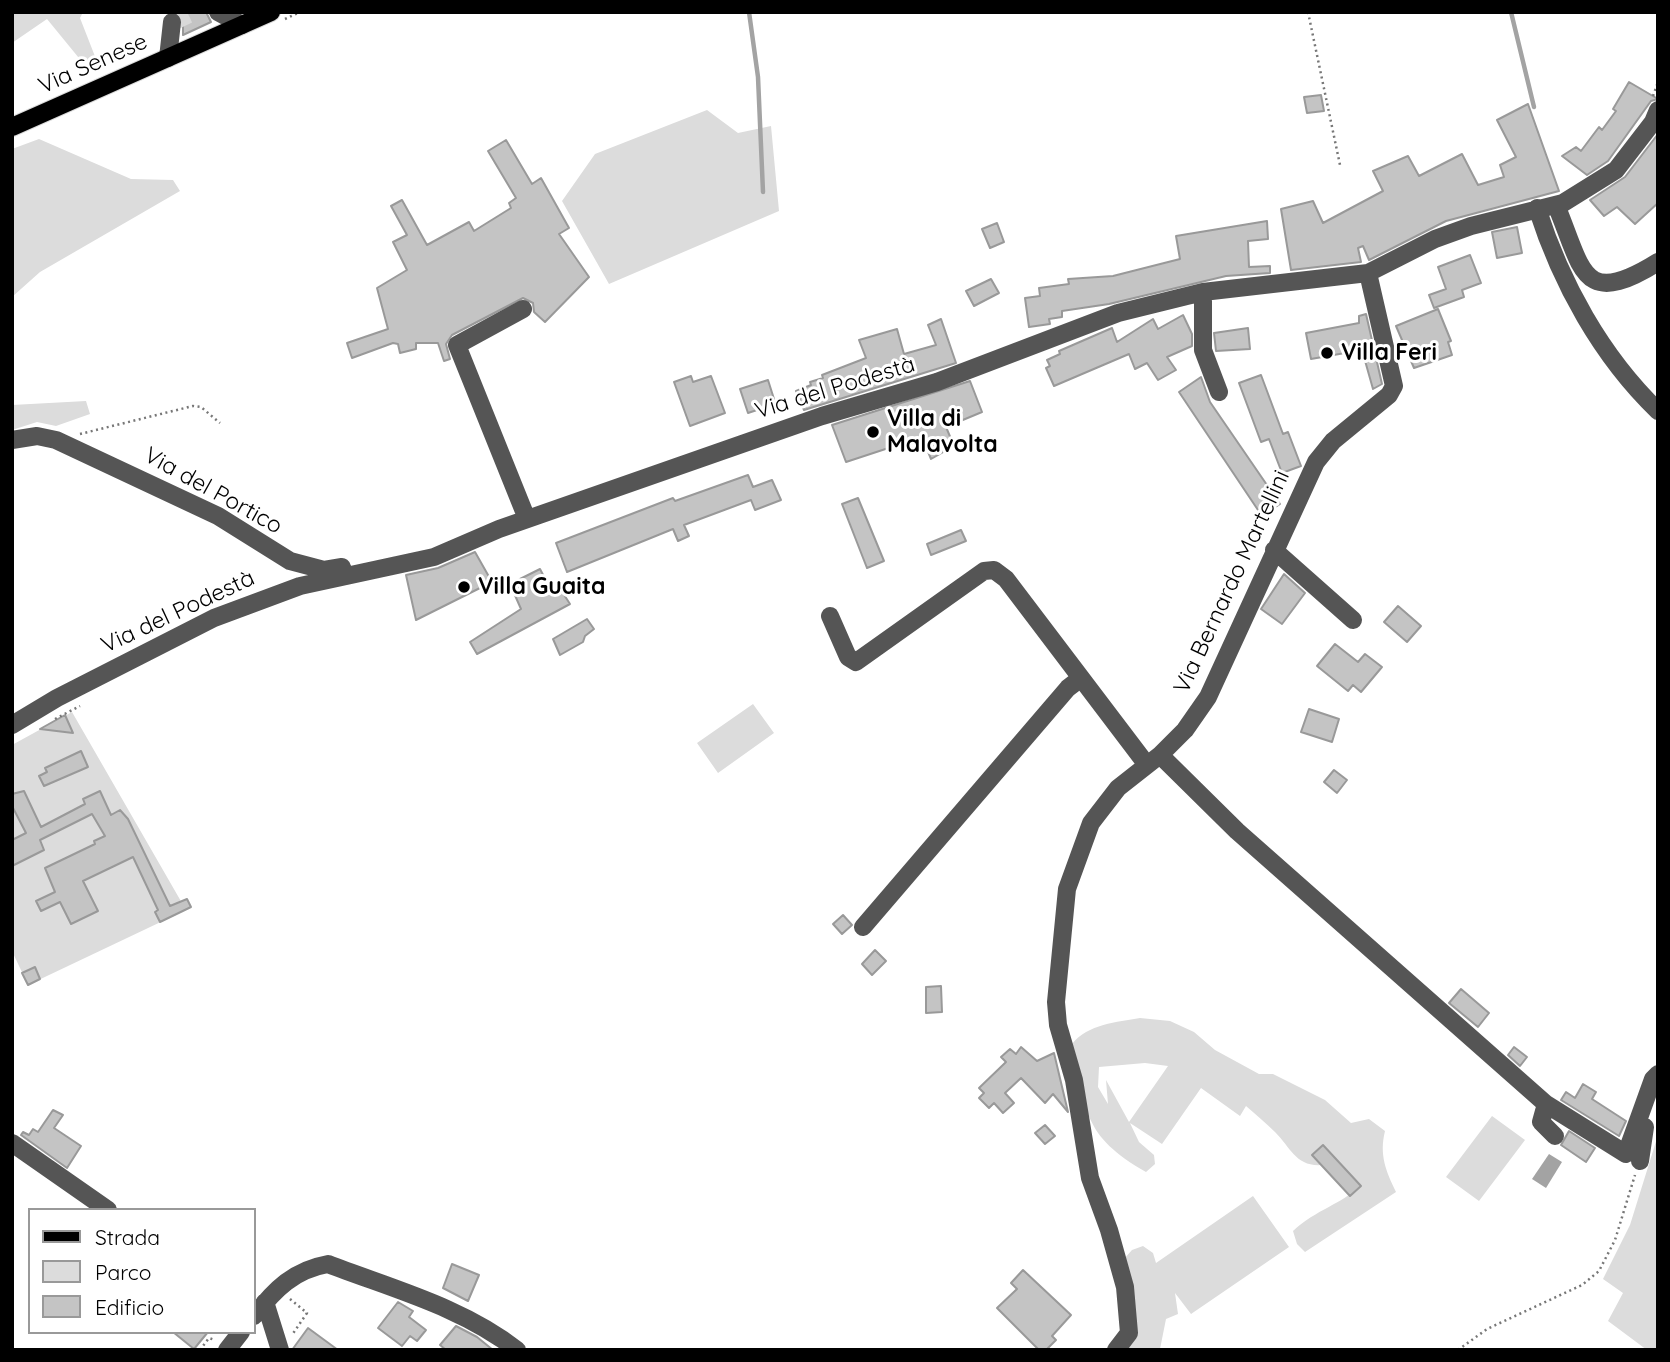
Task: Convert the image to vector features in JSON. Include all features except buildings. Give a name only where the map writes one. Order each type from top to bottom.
[{"type":"main road","name":"Via Senese","points":[[12,127],[271,12]]},
{"type":"street","points":[[218,12],[242,25]]},
{"type":"street","points":[[168,58],[172,22]]},
{"type":"street","name":"Via del Podestà","points":[[12,725],[57,698],[214,618],[300,586],[434,557],[527,519],[822,416],[937,382],[1118,313],[1203,292],[1368,273],[1436,239],[1471,226],[1556,205],[1590,189],[1616,170],[1653,122],[1654,106]]},
{"type":"street","points":[[1556,205],[1579,263],[1592,280],[1600,285],[1624,281],[1658,262]]},
{"type":"street","points":[[1537,208],[1558,264],[1592,330],[1629,383],[1658,411]]},
{"type":"street","name":"Via Bernardo Martellini","points":[[1116,1350],[1129,1333],[1125,1287],[1090,1178],[1074,1080],[1058,1025],[1056,1002],[1067,889],[1074,863],[1091,823],[1118,788],[1154,760],[1185,730],[1208,697],[1316,462],[1334,442],[1389,395],[1394,386],[1368,273]]},
{"type":"street","points":[[1203,292],[1203,350],[1219,392]]},
{"type":"street","points":[[523,309],[457,345],[527,519]]},
{"type":"street","name":"Via del Portico","points":[[12,440],[37,436],[56,440],[218,516],[290,561],[324,570],[369,564],[394,566]]},
{"type":"street","points":[[1274,551],[1353,620]]},
{"type":"street","points":[[830,615],[848,657],[856,662],[984,571],[994,570],[1006,579],[1081,678],[1154,760],[1546,1104],[1626,1154],[1653,1079],[1658,1074]]},
{"type":"street","points":[[863,927],[1068,688],[1081,678]]},
{"type":"street","points":[[1640,1161],[1642,1137],[1651,1108],[1658,1100]]},
{"type":"street","points":[[1546,1104],[1541,1122],[1555,1136]]},
{"type":"street","points":[[12,1143],[105,1208]]},
{"type":"street","points":[[284,1344],[257,1306],[291,1277],[308,1268],[328,1265],[465,1316],[492,1331],[517,1350]]},
{"type":"street","points":[[227,1350],[239,1334]]},
{"type":"path","points":[[1308,12],[1340,165]]},
{"type":"path","points":[[1654,106],[1658,82]]},
{"type":"path","points":[[56,440],[193,406],[201,407],[220,423]]},
{"type":"path","points":[[1458,1350],[1487,1329],[1582,1285],[1598,1271],[1615,1241],[1640,1161]]},
{"type":"path","points":[[282,1292],[307,1313],[284,1344]]},
{"type":"green space","points":[[12,12],[83,12],[80,18],[96,59],[83,63],[47,19],[12,43]]},
{"type":"green space","points":[[707,110],[738,133],[771,126],[779,211],[609,284],[562,201],[595,154]]},
{"type":"green space","points":[[39,139],[131,179],[173,180],[180,191],[40,272],[12,297],[12,149]]},
{"type":"green space","points":[[86,401],[90,414],[56,426],[37,422],[12,430],[12,405]]},
{"type":"green space","points":[[753,704],[774,733],[718,773],[697,743]]},
{"type":"green space","points":[[72,712],[186,910],[28,985],[12,951],[12,745]]},
{"type":"green space","points":[[1140,1018],[1170,1021],[1194,1032],[1215,1050],[1259,1074],[1273,1074],[1325,1100],[1351,1123],[1369,1119],[1385,1131],[1384,1163],[1396,1192],[1305,1252],[1297,1244],[1293,1231],[1360,1186],[1323,1145],[1312,1155],[1322,1165],[1306,1163],[1246,1106],[1240,1116],[1201,1088],[1162,1144],[1130,1123],[1139,1142],[1154,1155],[1155,1164],[1146,1172],[1125,1159],[1098,1133],[1091,1120],[1085,1105],[1072,1044],[1094,1028]],"holes":[[[1145,1063],[1168,1066],[1129,1122],[1106,1080],[1108,1104],[1098,1087],[1099,1067]]]},
{"type":"green space","points":[[1492,1116],[1525,1140],[1479,1201],[1446,1177]]},
{"type":"green space","points":[[1658,1135],[1658,1350],[1647,1350],[1608,1321],[1623,1293],[1603,1279],[1630,1225]]},
{"type":"green space","points":[[1253,1196],[1289,1247],[1191,1314],[1175,1293],[1178,1314],[1166,1319],[1160,1349],[1127,1350],[1123,1260],[1132,1250],[1143,1246],[1153,1253],[1156,1263]]},
{"type":"shaded area","points":[[1549,1154],[1562,1162],[1546,1188],[1532,1179]]},
{"type":"waterway","points":[[749,12],[758,77],[763,192]]},
{"type":"waterway","points":[[1511,12],[1534,107]]},
{"type":"tunnel","points":[[172,22],[193,12]]},
{"type":"place","name":"Villa Feri","points":[[1327,353]]},
{"type":"place","name":"Villa di Malavolta","points":[[873,432]]},
{"type":"place","name":"Villa Guaita","points":[[464,587]]}]
